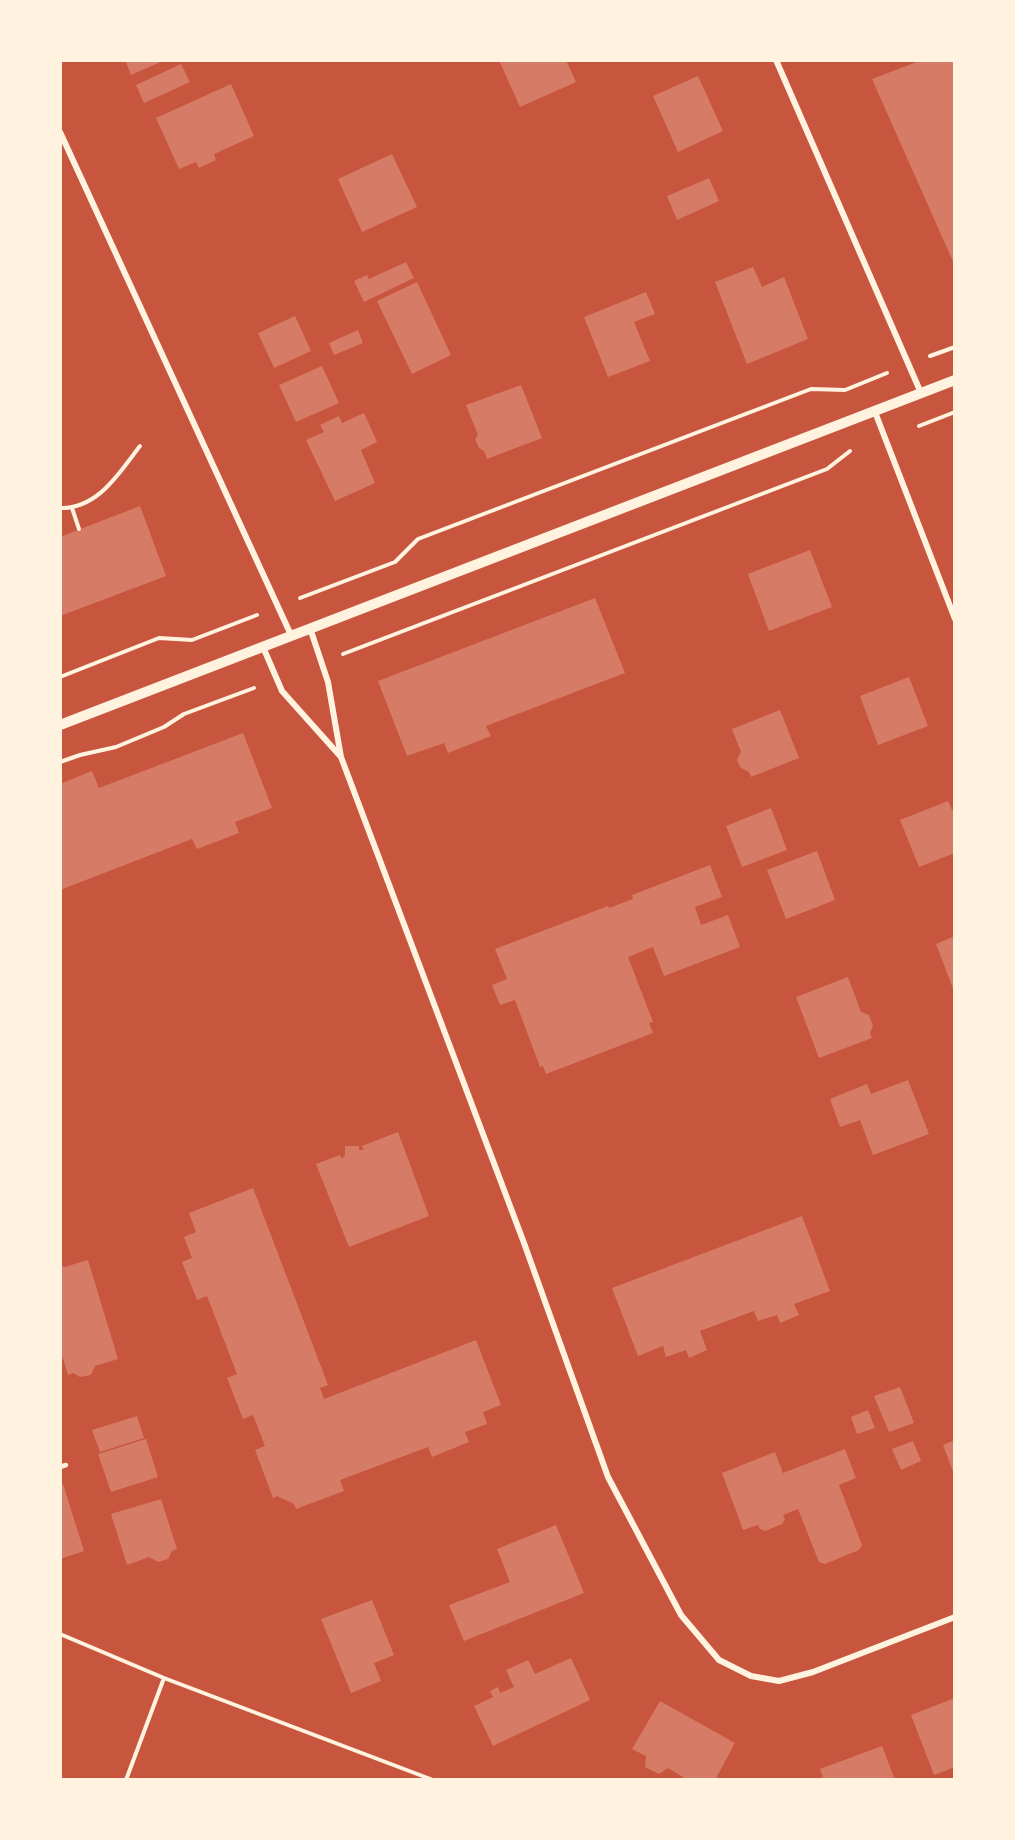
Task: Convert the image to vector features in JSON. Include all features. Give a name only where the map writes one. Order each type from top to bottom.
[{"type":"street","points":[[776,60],[921,393]]},
{"type":"street","points":[[60,132],[291,635]]},
{"type":"street","points":[[60,724],[955,380]]},
{"type":"street","points":[[875,412],[955,619]]},
{"type":"street","points":[[310,628],[328,681],[341,757],[524,1243],[608,1477],[681,1615],[719,1660],[751,1676],[779,1681],[813,1672],[955,1617]]},
{"type":"street","points":[[263,646],[282,691],[341,757]]},
{"type":"lane","points":[[60,1467],[66,1466]]},
{"type":"path","points":[[60,677],[159,638],[192,640],[395,562],[418,539],[811,389],[846,390],[955,347]]},
{"type":"path","points":[[323,662],[827,469],[850,451],[955,412]]},
{"type":"path","points":[[60,508],[72,508],[94,499],[103,492],[140,446]]},
{"type":"path","points":[[72,508],[79,529]]},
{"type":"path","points":[[60,762],[116,747],[164,727],[184,714],[277,680]]},
{"type":"path","points":[[60,1634],[164,1678],[433,1780]]},
{"type":"path","points":[[126,1780],[164,1678]]},
{"type":"building","points":[[125,60],[165,60],[131,75]]},
{"type":"building","points":[[499,60],[566,60],[576,82],[520,107]]},
{"type":"building","points":[[922,60],[955,60],[955,266],[872,79]]},
{"type":"building","points":[[181,64],[190,82],[144,103],[136,85]]},
{"type":"building","points":[[698,76],[723,131],[678,152],[653,96]]},
{"type":"building","points":[[231,84],[254,136],[214,154],[216,160],[199,168],[196,162],[179,169],[156,118]]},
{"type":"building","points":[[392,154],[417,207],[362,232],[338,179]]},
{"type":"building","points":[[709,178],[719,201],[677,220],[667,196]]},
{"type":"building","points":[[406,262],[414,278],[364,302],[354,281],[367,275],[369,279]]},
{"type":"building","points":[[753,267],[762,287],[784,277],[808,339],[747,364],[715,282]]},
{"type":"building","points":[[417,282],[451,355],[412,374],[377,301]]},
{"type":"building","points":[[646,292],[655,314],[634,322],[650,361],[608,377],[584,317]]},
{"type":"building","points":[[295,316],[311,351],[274,368],[258,333]]},
{"type":"building","points":[[358,330],[363,343],[334,355],[329,343]]},
{"type":"building","points":[[322,366],[339,403],[296,422],[279,385]]},
{"type":"building","points":[[521,385],[542,438],[487,459],[475,439],[478,435],[466,405]]},
{"type":"building","points":[[364,413],[377,442],[361,450],[375,483],[335,501],[306,440],[324,432],[320,425],[339,416],[342,423]]},
{"type":"building","points":[[140,506],[166,576],[60,616],[60,537]]},
{"type":"building","points":[[810,550],[832,607],[769,631],[748,574]]},
{"type":"building","points":[[595,598],[625,673],[486,726],[491,736],[448,753],[444,743],[407,756],[378,681]]},
{"type":"building","points":[[909,677],[928,726],[878,745],[860,696]]},
{"type":"building","points":[[780,710],[799,758],[751,777],[749,772],[741,768],[737,760],[741,752],[732,729]]},
{"type":"building","points":[[243,733],[272,808],[235,822],[239,833],[197,849],[192,839],[60,890],[60,784],[92,771],[99,788]]},
{"type":"building","points":[[948,801],[952,810],[955,811],[955,853],[919,867],[900,820]]},
{"type":"building","points":[[771,808],[787,850],[742,867],[726,826]]},
{"type":"building","points":[[817,851],[835,900],[786,919],[767,870]]},
{"type":"building","points":[[710,865],[722,897],[695,907],[701,925],[728,915],[740,947],[664,976],[653,947],[628,957],[653,1022],[649,1023],[653,1033],[546,1074],[543,1066],[540,1067],[515,1000],[500,1005],[492,985],[507,979],[495,949],[608,906],[609,908],[633,899],[632,895]]},
{"type":"building","points":[[955,936],[955,994],[936,944]]},
{"type":"building","points":[[848,977],[861,1012],[869,1015],[873,1026],[870,1033],[872,1038],[819,1058],[796,997]]},
{"type":"building","points":[[908,1080],[929,1134],[873,1155],[860,1120],[840,1127],[830,1099],[867,1084],[871,1094]]},
{"type":"building","points":[[398,1132],[429,1216],[349,1247],[316,1164],[340,1155],[342,1159],[345,1155],[345,1146],[359,1146],[359,1150],[364,1150],[362,1146]]},
{"type":"building","points":[[253,1188],[328,1385],[320,1388],[324,1399],[476,1340],[501,1405],[483,1412],[487,1424],[465,1432],[469,1442],[432,1457],[428,1447],[340,1480],[344,1491],[296,1509],[294,1504],[277,1496],[273,1498],[255,1450],[265,1446],[253,1415],[243,1419],[227,1378],[237,1374],[207,1296],[197,1300],[182,1262],[192,1258],[184,1237],[196,1232],[189,1213]]},
{"type":"building","points":[[802,1216],[830,1291],[794,1304],[799,1315],[780,1323],[777,1315],[758,1321],[754,1311],[700,1331],[707,1350],[689,1358],[686,1350],[666,1357],[663,1346],[638,1356],[612,1288]]},
{"type":"building","points":[[88,1260],[118,1359],[95,1366],[91,1375],[80,1377],[73,1373],[68,1375],[60,1349],[60,1265],[65,1267]]},
{"type":"building","points":[[900,1387],[914,1423],[889,1432],[874,1396]]},
{"type":"building","points":[[868,1410],[875,1428],[857,1434],[851,1417]]},
{"type":"building","points":[[137,1416],[144,1438],[100,1452],[92,1430]]},
{"type":"building","points":[[146,1439],[158,1477],[111,1492],[98,1454]]},
{"type":"building","points":[[955,1440],[955,1477],[943,1445]]},
{"type":"building","points":[[913,1441],[921,1461],[901,1470],[892,1449]]},
{"type":"building","points":[[845,1449],[856,1478],[839,1485],[862,1545],[859,1550],[825,1564],[819,1562],[798,1509],[783,1515],[785,1519],[782,1524],[765,1531],[758,1525],[743,1530],[722,1473],[775,1452],[783,1473]]},
{"type":"building","points":[[63,1484],[84,1551],[60,1559],[60,1485]]},
{"type":"building","points":[[161,1499],[177,1549],[172,1551],[168,1559],[158,1562],[149,1557],[127,1565],[111,1514]]},
{"type":"building","points":[[556,1525],[584,1593],[464,1641],[449,1605],[510,1582],[497,1549]]},
{"type":"building","points":[[372,1600],[394,1655],[374,1663],[381,1681],[351,1693],[321,1619]]},
{"type":"building","points":[[571,1658],[590,1700],[493,1746],[474,1706],[493,1697],[490,1691],[498,1687],[500,1693],[514,1687],[506,1670],[528,1660],[535,1674]]},
{"type":"building","points":[[955,1698],[955,1767],[934,1775],[911,1715]]},
{"type":"building","points":[[660,1701],[735,1743],[715,1780],[688,1780],[668,1768],[659,1774],[645,1767],[646,1756],[632,1749]]},
{"type":"building","points":[[882,1746],[895,1780],[816,1780],[823,1777],[820,1769]]}]
